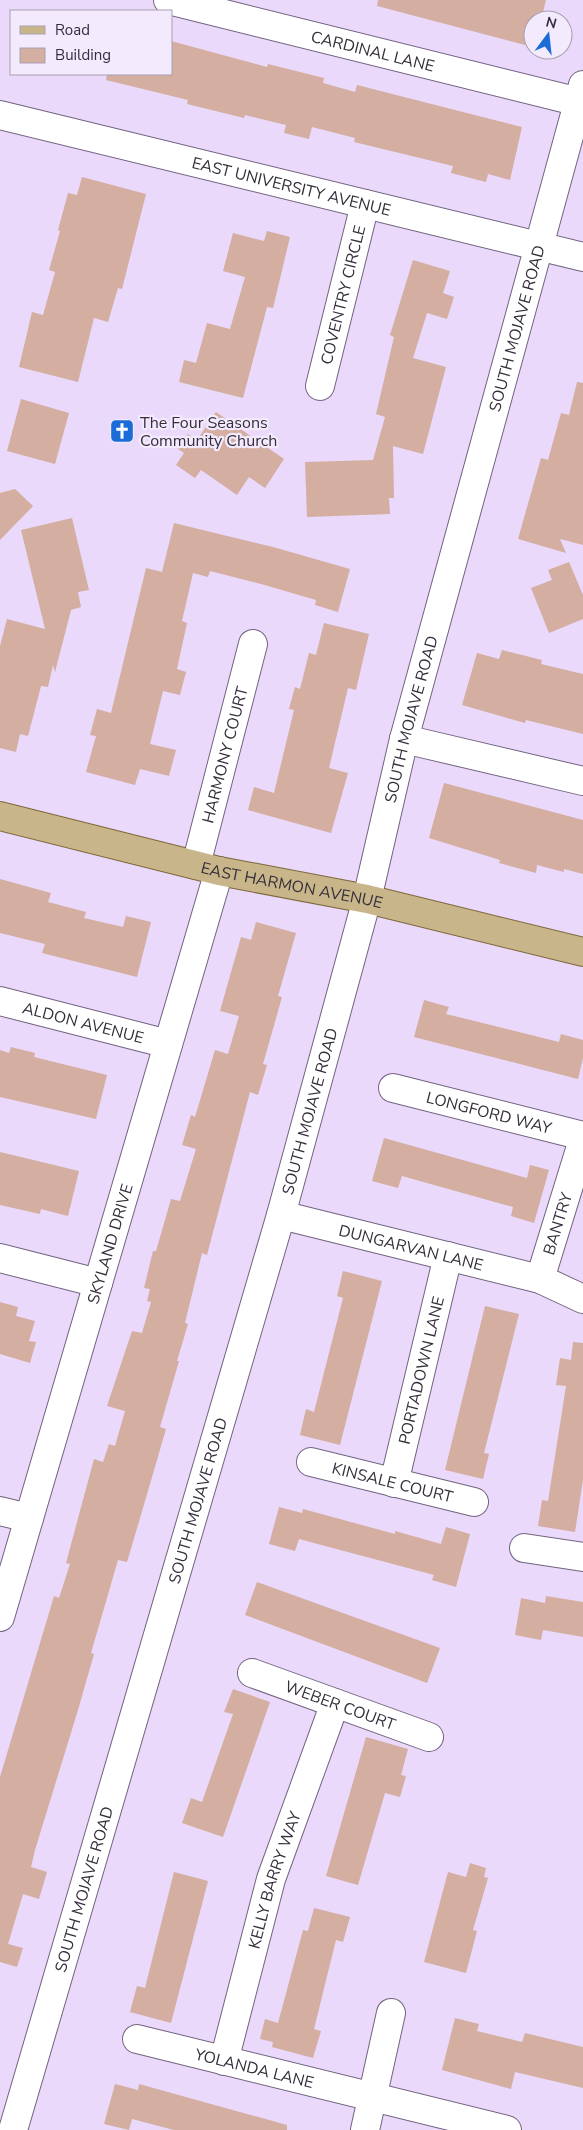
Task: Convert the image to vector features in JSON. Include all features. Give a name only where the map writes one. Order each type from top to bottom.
[{"type":"main road","name":"EAST HARMON AVENUE","points":[[0,816],[207,868],[367,899],[583,952]]},
{"type":"street","name":"CARDINAL LANE","points":[[168,0],[582,97]]},
{"type":"street","name":"SOUTH MOJAVE ROAD","points":[[13,2130],[281,1215],[367,899],[404,739],[582,97]]},
{"type":"street","name":"EAST UNIVERSITY AVENUE","points":[[0,115],[583,257]]},
{"type":"street","name":"COVENTRY CIRCLE","points":[[320,386],[365,204]]},
{"type":"street","name":"HARMONY COURT","points":[[207,868],[253,644]]},
{"type":"street","points":[[404,739],[583,781]]},
{"type":"street","name":"SKYLAND DRIVE","points":[[0,1617],[168,1044],[207,868]]},
{"type":"street","name":"ALDON AVENUE","points":[[0,1001],[168,1044]]},
{"type":"street","name":"LONGFORD WAY","points":[[394,1088],[583,1138]]},
{"type":"street","name":"BANTRY","points":[[540,1279],[583,1138]]},
{"type":"street","name":"DUNGARVAN LANE","points":[[281,1215],[540,1279],[583,1299]]},
{"type":"street","name":"PORTADOWN LANE","points":[[394,1483],[448,1256]]},
{"type":"street","points":[[0,1258],[98,1283]]},
{"type":"street","name":"KINSALE COURT","points":[[311,1462],[474,1502]]},
{"type":"street","points":[[0,1511],[29,1518]]},
{"type":"street","points":[[524,1548],[583,1557]]},
{"type":"street","name":"WEBER COURT","points":[[252,1673],[429,1737]]},
{"type":"street","name":"KELLY BARRY WAY","points":[[224,2061],[271,1879],[335,1704]]},
{"type":"street","points":[[365,2130],[391,2014]]},
{"type":"street","name":"YOLANDA LANE","points":[[137,2039],[507,2130]]},
{"type":"building","points":[[378,0],[546,0],[544,10],[523,10],[523,44],[377,6]]},
{"type":"building","points":[[172,41],[267,67],[268,64],[324,78],[323,83],[355,92],[357,85],[522,127],[510,180],[488,174],[486,182],[451,173],[453,166],[354,142],[355,138],[312,127],[309,139],[284,133],[286,125],[245,115],[244,118],[187,104],[188,100],[106,80],[107,75],[172,75]]},
{"type":"building","points":[[82,177],[146,194],[122,289],[118,288],[108,322],[94,318],[78,382],[19,367],[32,312],[43,315],[55,272],[49,270],[68,193],[77,195]]},
{"type":"building","points":[[267,231],[290,237],[273,308],[267,307],[243,398],[179,382],[184,360],[196,363],[207,323],[230,329],[245,277],[223,271],[233,233],[264,241]]},
{"type":"building","points":[[413,260],[450,271],[443,293],[454,297],[447,319],[427,313],[413,358],[446,367],[423,454],[393,446],[394,498],[389,498],[390,514],[307,517],[305,462],[373,460],[385,417],[376,414],[394,337],[390,335]]},
{"type":"building","points":[[577,382],[583,383],[583,545],[560,539],[566,553],[518,539],[541,458],[548,460],[561,413],[569,415]]},
{"type":"building","points":[[21,399],[69,413],[55,464],[7,451]]},
{"type":"building","points":[[216,412],[284,459],[265,488],[249,477],[237,495],[201,470],[195,478],[176,465],[184,453],[178,449],[188,434],[197,440]]},
{"type":"building","points":[[15,489],[33,506],[0,540],[0,493]]},
{"type":"building","points":[[72,518],[89,590],[78,592],[81,607],[71,610],[55,672],[53,665],[48,687],[41,686],[28,736],[20,734],[16,752],[0,748],[0,646],[7,619],[45,629],[21,530]]},
{"type":"building","points":[[174,523],[273,547],[350,569],[338,612],[315,605],[316,600],[261,584],[210,571],[208,577],[193,573],[182,621],[187,623],[177,669],[186,672],[180,695],[163,691],[150,744],[176,750],[169,776],[140,769],[135,785],[86,772],[96,736],[90,735],[97,709],[111,713],[146,568],[162,572]]},
{"type":"building","points":[[569,562],[583,595],[583,619],[549,633],[531,588],[552,580],[548,570]]},
{"type":"building","points":[[324,623],[369,634],[356,690],[348,688],[329,768],[348,773],[331,833],[248,810],[254,787],[274,793],[294,710],[289,709],[295,687],[300,689],[309,653],[316,655]]},
{"type":"building","points":[[502,650],[542,660],[541,664],[583,674],[583,734],[526,720],[525,723],[462,705],[477,653],[499,659]]},
{"type":"building","points":[[444,783],[583,820],[583,874],[564,869],[564,872],[537,865],[536,873],[499,863],[500,860],[429,838]]},
{"type":"building","points":[[0,879],[51,893],[48,902],[86,912],[84,918],[123,927],[126,916],[151,922],[137,977],[42,953],[45,944],[0,933]]},
{"type":"building","points":[[256,922],[296,933],[278,996],[282,997],[263,1064],[267,1065],[258,1095],[250,1092],[207,1255],[202,1253],[185,1323],[188,1324],[160,1427],[166,1429],[127,1562],[118,1560],[91,1653],[94,1654],[78,1710],[35,1850],[31,1867],[47,1872],[39,1899],[23,1894],[8,1944],[23,1948],[17,1967],[0,1962],[0,1777],[54,1596],[59,1598],[70,1564],[66,1563],[94,1459],[103,1462],[109,1444],[115,1446],[125,1411],[107,1406],[132,1331],[142,1333],[151,1302],[147,1301],[150,1289],[144,1288],[153,1251],[156,1251],[171,1199],[180,1201],[196,1149],[182,1145],[191,1115],[195,1117],[215,1050],[228,1054],[239,1016],[220,1011],[241,937],[251,940]]},
{"type":"building","points":[[424,1000],[449,1007],[446,1014],[559,1042],[561,1034],[583,1040],[583,1058],[578,1079],[414,1037]]},
{"type":"building","points":[[11,1047],[35,1053],[34,1057],[107,1075],[96,1119],[0,1097],[0,1050],[9,1053]]},
{"type":"building","points":[[384,1138],[527,1178],[530,1165],[549,1170],[534,1223],[511,1216],[513,1207],[402,1176],[398,1188],[372,1181]]},
{"type":"building","points":[[0,1152],[79,1171],[68,1216],[41,1209],[40,1214],[0,1205]]},
{"type":"building","points":[[343,1271],[382,1281],[340,1445],[300,1435],[306,1409],[314,1412],[343,1298],[337,1296]]},
{"type":"building","points":[[0,1302],[18,1307],[16,1316],[35,1321],[29,1341],[36,1342],[30,1363],[0,1354]]},
{"type":"building","points":[[485,1306],[519,1314],[484,1453],[489,1454],[483,1479],[445,1470]]},
{"type":"building","points":[[573,1342],[583,1343],[583,1480],[575,1532],[538,1526],[542,1500],[548,1501],[566,1386],[556,1385],[560,1358],[571,1360]]},
{"type":"building","points":[[279,1507],[302,1513],[303,1509],[395,1534],[395,1531],[441,1544],[446,1527],[470,1534],[456,1587],[432,1580],[434,1575],[299,1539],[295,1551],[269,1544]]},
{"type":"building","points":[[257,1582],[440,1648],[427,1683],[245,1615]]},
{"type":"building","points":[[546,1596],[583,1602],[583,1637],[543,1630],[541,1640],[515,1635],[521,1598],[545,1603]]},
{"type":"building","points":[[233,1689],[270,1702],[223,1837],[182,1823],[191,1798],[202,1802],[233,1714],[224,1712]]},
{"type":"building","points":[[366,1737],[408,1749],[401,1775],[406,1776],[400,1797],[385,1793],[358,1885],[326,1876]]},
{"type":"building","points":[[470,1863],[486,1868],[484,1877],[488,1878],[473,1930],[477,1931],[466,1973],[424,1962],[448,1872],[466,1877]]},
{"type":"building","points":[[174,1872],[208,1881],[171,2023],[130,2012],[137,1986],[145,1988]]},
{"type":"building","points":[[314,1908],[350,1917],[343,1942],[336,1940],[314,2029],[321,2031],[313,2058],[272,2047],[273,2042],[260,2039],[265,2019],[278,2023],[303,1930],[308,1931]]},
{"type":"building","points":[[455,2018],[479,2024],[477,2031],[522,2042],[525,2033],[583,2047],[583,2088],[515,2072],[511,2089],[442,2070]]},
{"type":"building","points":[[115,2084],[138,2090],[139,2084],[287,2125],[287,2130],[174,2130],[132,2119],[129,2130],[104,2124]]},
{"type":"place","name":"The Four Seasons Community Church","points":[[122,431]]}]
